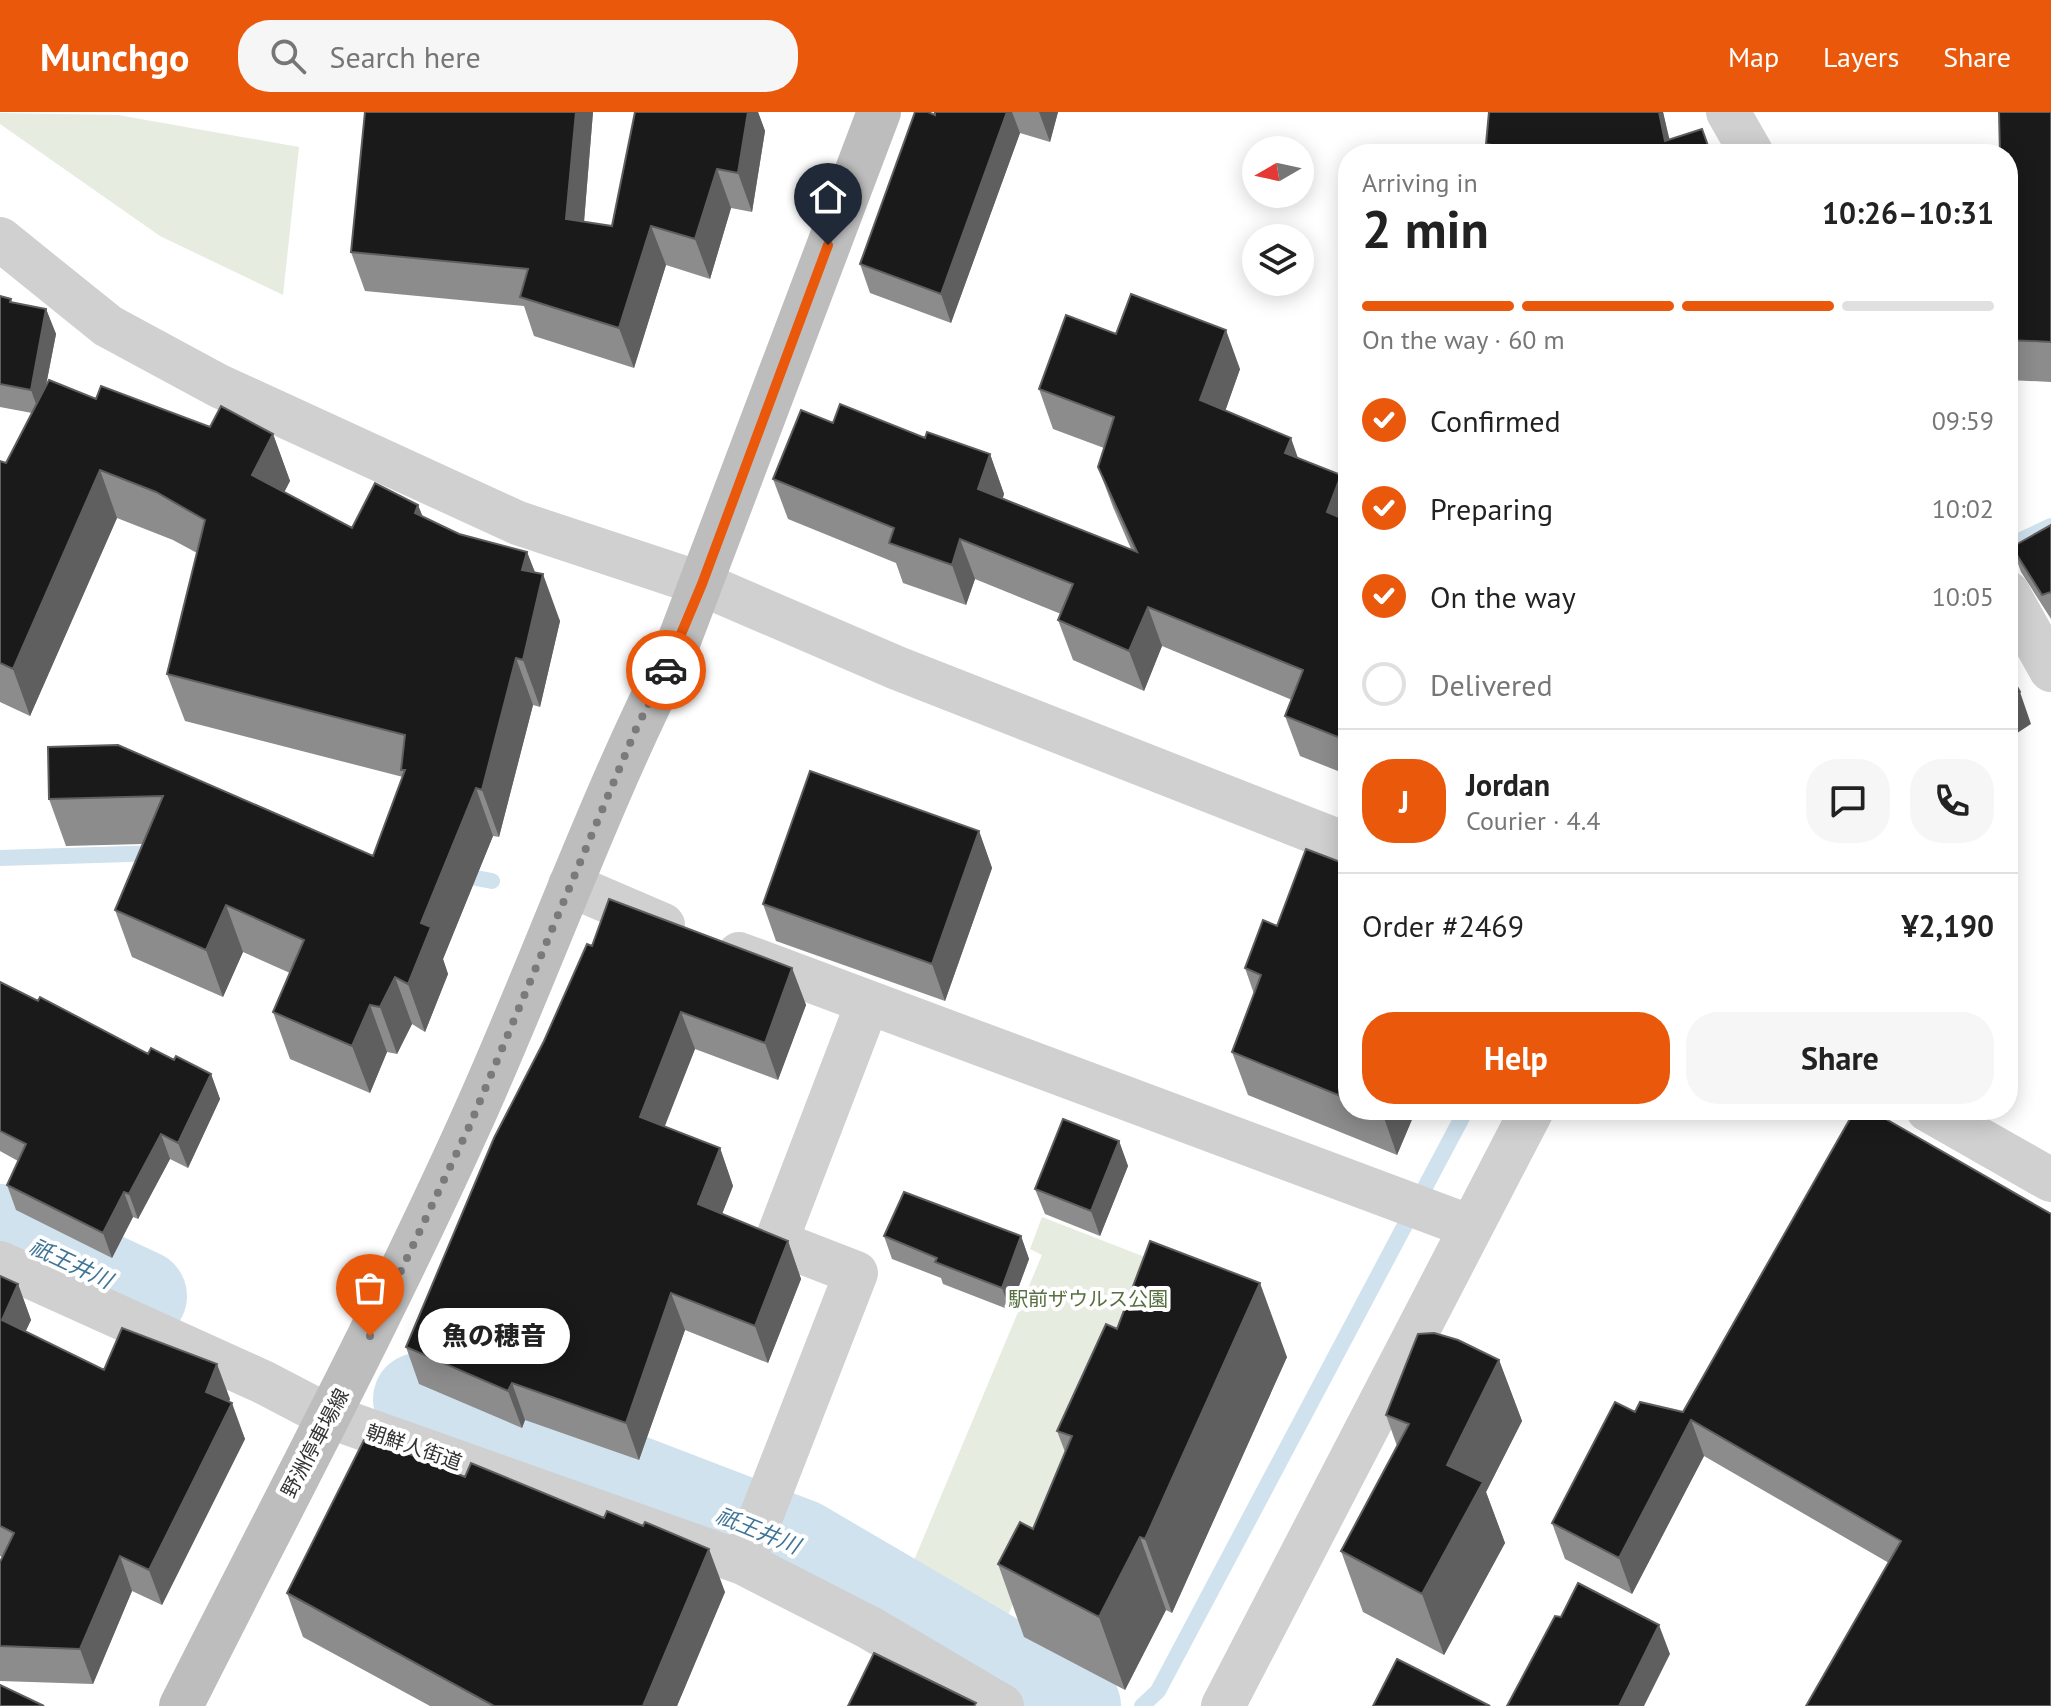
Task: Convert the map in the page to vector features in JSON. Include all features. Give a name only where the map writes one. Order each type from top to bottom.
[{"type":"main road","name":"野洲停車場線","points":[[181,1706],[357,1363],[470,1125],[570,885],[702,584],[879,112]]},
{"type":"street","points":[[1728,112],[1746,144]]},
{"type":"street","points":[[0,239],[26,264],[108,326],[219,386],[518,523],[702,584],[897,668],[1338,841]]},
{"type":"street","points":[[2018,611],[2051,670]]},
{"type":"street","points":[[570,885],[615,907],[1471,1227]]},
{"type":"street","points":[[749,1552],[856,1273],[776,1242],[868,1002]]},
{"type":"street","points":[[1223,1706],[1527,1120]]},
{"type":"street","points":[[1946,1120],[2051,1180]]},
{"type":"street","name":"朝鮮人街道","points":[[0,1263],[263,1382],[328,1416],[749,1552],[1002,1706]]},
{"type":"green space","points":[[0,113],[118,115],[299,147],[283,295],[160,236],[0,124]]},
{"type":"green space","name":"駅前ザウルス公園","points":[[1042,1217],[1168,1266],[996,1641],[907,1577],[1042,1255],[1030,1249]]},
{"type":"building","points":[[365,112],[576,112],[566,219],[612,226],[635,112],[748,112],[738,173],[717,169],[695,239],[651,226],[619,328],[520,297],[528,269],[351,252]]},
{"type":"building","points":[[915,112],[935,115],[935,112],[1007,112],[941,294],[860,264]]},
{"type":"building","points":[[1489,112],[1659,112],[1665,141],[1702,129],[1707,144],[1486,144]]},
{"type":"building","points":[[1999,112],[2051,112],[2051,342],[2018,340],[2018,144],[2000,144]]},
{"type":"building","points":[[1131,294],[1226,330],[1200,400],[1291,438],[1285,453],[1338,474],[1338,483],[1327,512],[1338,517],[1338,737],[1285,716],[1303,670],[1148,607],[1129,651],[1058,620],[1073,584],[960,539],[952,565],[889,543],[894,528],[773,479],[801,410],[833,423],[840,404],[925,438],[927,432],[990,454],[978,489],[1137,552],[1098,467],[1114,417],[1039,389],[1066,315],[1116,334]]},
{"type":"building","points":[[0,296],[11,299],[10,302],[46,309],[31,390],[0,384]]},
{"type":"building","points":[[49,380],[96,399],[101,386],[210,427],[221,406],[273,434],[252,475],[352,528],[375,483],[418,505],[415,513],[459,534],[527,552],[522,570],[543,574],[523,660],[516,658],[482,790],[476,788],[421,923],[431,927],[408,984],[395,977],[380,1007],[370,1005],[352,1046],[273,1012],[304,940],[226,905],[206,950],[115,910],[163,796],[49,799],[48,747],[118,745],[373,856],[405,770],[401,770],[405,735],[167,674],[205,520],[156,492],[100,470],[13,669],[0,663],[0,461],[6,463]]},
{"type":"building","points":[[2051,525],[2051,592],[2042,595],[2018,557],[2018,544]]},
{"type":"building","points":[[810,771],[979,831],[932,964],[763,904]]},
{"type":"building","points":[[1306,849],[1338,861],[1338,1095],[1232,1052],[1261,975],[1245,968],[1263,920],[1277,926]]},
{"type":"building","points":[[609,899],[792,968],[765,1043],[681,1012],[640,1117],[720,1148],[698,1204],[788,1241],[755,1326],[671,1293],[626,1423],[512,1383],[508,1391],[406,1347],[494,1138],[544,1041],[587,944],[592,946]]},
{"type":"building","points":[[0,982],[38,1001],[40,997],[148,1054],[151,1048],[174,1060],[176,1056],[211,1074],[178,1143],[161,1134],[129,1194],[124,1192],[103,1233],[7,1185],[26,1144],[0,1131]]},
{"type":"building","points":[[1063,1119],[1119,1141],[1091,1211],[1035,1189]]},
{"type":"building","points":[[1849,1120],[1887,1120],[2051,1214],[2051,1706],[1806,1706],[1901,1541],[1691,1420],[1619,1558],[1552,1523],[1615,1402],[1635,1412],[1640,1402],[1683,1412]]},
{"type":"building","points":[[904,1192],[1021,1236],[1002,1288],[935,1262],[937,1258],[884,1236]]},
{"type":"building","points":[[1150,1241],[1260,1283],[1145,1539],[1140,1537],[1099,1617],[998,1564],[1020,1522],[1033,1529],[1072,1436],[1057,1431],[1106,1324],[1117,1329]]},
{"type":"building","points":[[0,1276],[18,1284],[2,1320],[104,1370],[122,1328],[217,1364],[206,1392],[232,1403],[149,1570],[120,1556],[80,1649],[0,1646],[0,1562],[14,1533],[0,1526]]},
{"type":"building","points":[[1434,1333],[1458,1340],[1499,1360],[1447,1465],[1483,1482],[1422,1594],[1341,1551],[1409,1424],[1386,1415],[1418,1334]]},
{"type":"building","points":[[366,1436],[465,1477],[471,1463],[604,1518],[607,1511],[643,1526],[645,1522],[709,1549],[643,1706],[494,1706],[287,1593]]},
{"type":"building","points":[[1578,1583],[1659,1625],[1619,1706],[1507,1706],[1555,1616],[1561,1617]]},
{"type":"building","points":[[874,1653],[976,1703],[974,1706],[848,1706]]},
{"type":"building","points":[[1397,1659],[1490,1706],[1373,1706]]},
{"type":"building","points":[[0,1685],[44,1706],[0,1706]]},
{"type":"waterway","points":[[2019,541],[2051,526]]},
{"type":"waterway","points":[[0,858],[161,853]]},
{"type":"waterway","points":[[454,874],[492,881]]},
{"type":"waterway","points":[[1142,1706],[1158,1691],[1461,1120]]},
{"type":"waterway","name":"祇王井川","points":[[0,1230],[141,1296]]},
{"type":"waterway","name":"祇王井川","points":[[419,1399],[800,1545],[1075,1706]]},
{"type":"way so far","points":[[370,1336],[470,1125],[636,729],[666,670]]},
{"type":"place","name":"魚の穂音","points":[[370,1336]]},
{"type":"route","points":[[666,670],[702,584],[828,245]]}]
